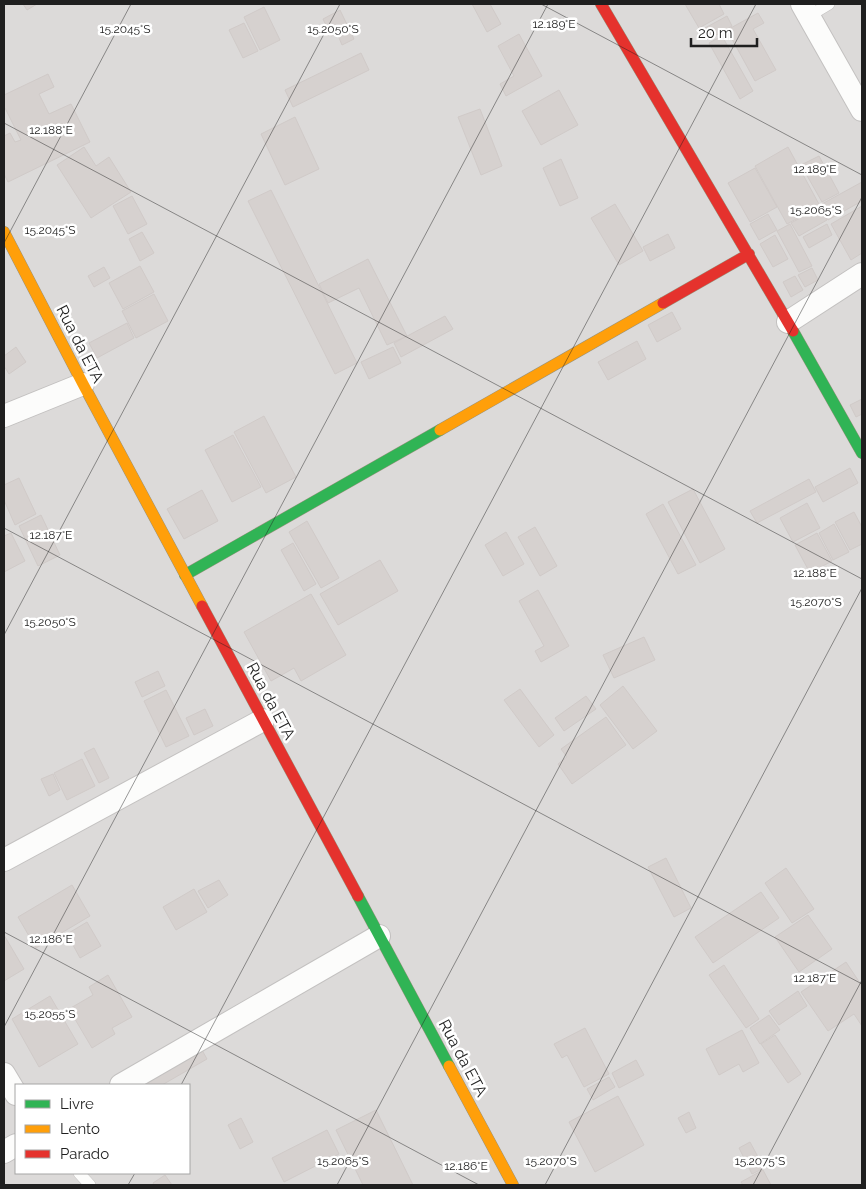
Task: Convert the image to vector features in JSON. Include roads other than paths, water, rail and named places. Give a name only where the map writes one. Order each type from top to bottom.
[{"type":"street","points":[[601,4],[749,254],[862,453]]},
{"type":"street","points":[[806,10],[862,110]]},
{"type":"street","name":"Rua da ETA","points":[[4,232],[185,575],[513,1185]]},
{"type":"street","points":[[185,575],[749,254]]},
{"type":"street","points":[[788,322],[862,274]]},
{"type":"street","points":[[4,416],[83,384]]},
{"type":"street","points":[[4,860],[263,720]]},
{"type":"street","points":[[123,1084],[379,936]]},
{"type":"street","points":[[4,1074],[15,1092]]},
{"type":"street","points":[[4,1152],[15,1146]]},
{"type":"lane","points":[[806,10],[829,4]]},
{"type":"lane","points":[[79,1174],[90,1185]]}]
